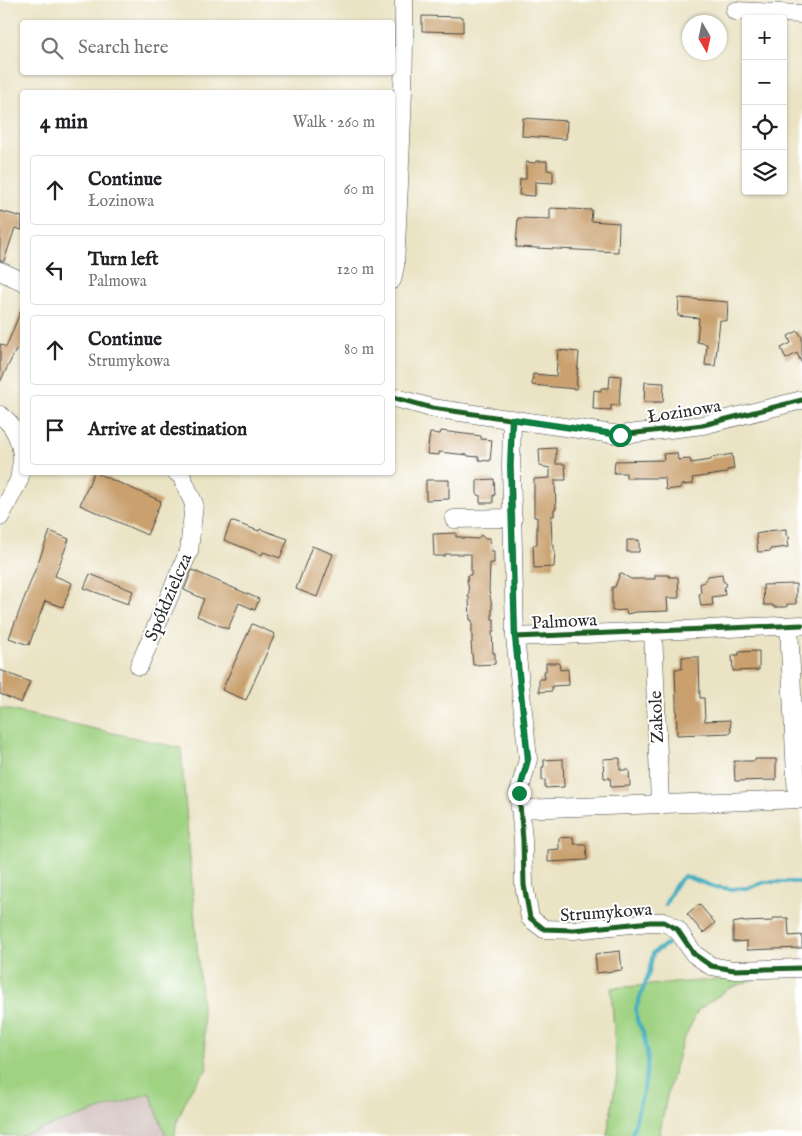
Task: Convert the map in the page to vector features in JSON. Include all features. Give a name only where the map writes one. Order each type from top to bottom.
[{"type":"street","points":[[395,266],[405,35],[404,0]]},
{"type":"street","points":[[735,11],[802,14]]},
{"type":"street","points":[[0,271],[20,280]]},
{"type":"street","name":"Łozinowa","points":[[395,398],[432,408],[620,435],[703,425],[802,400]]},
{"type":"street","points":[[0,415],[6,418],[12,426],[20,447]]},
{"type":"street","name":"Palmowa","points":[[512,419],[510,466],[515,637],[796,625]]},
{"type":"street","points":[[0,517],[19,480],[20,471]]},
{"type":"street","name":"Spółdzielcza","points":[[139,666],[189,551],[194,504],[179,475]]},
{"type":"street","points":[[454,519],[513,518]]},
{"type":"street","points":[[520,809],[800,798],[796,625]]},
{"type":"street","name":"Zakole","points":[[652,631],[660,804]]},
{"type":"street","name":"Strumykowa","points":[[515,637],[528,759],[519,793],[524,885],[530,918],[544,929],[574,930],[664,922],[677,930],[694,954],[711,966],[734,970],[802,968]]},
{"type":"shaded area","points":[[150,1093],[166,1136],[20,1136]]},
{"type":"green space","points":[[0,708],[181,748],[207,1069],[190,1091],[176,1124],[175,1136],[166,1136],[150,1093],[20,1136],[0,1136]]},
{"type":"green space","points":[[762,976],[728,989],[698,1010],[681,1046],[667,1096],[659,1136],[607,1136],[617,1074],[611,988]]},
{"type":"building","points":[[422,16],[463,17],[463,32],[422,31]]},
{"type":"building","points":[[523,118],[567,121],[566,139],[522,136]]},
{"type":"building","points":[[536,161],[547,161],[547,170],[553,171],[553,183],[535,182],[535,196],[519,195],[520,179],[526,179],[526,162],[535,163]]},
{"type":"building","points":[[550,208],[592,210],[591,221],[619,223],[618,252],[516,247],[518,218],[550,219]]},
{"type":"building","points":[[0,211],[20,216],[20,229],[15,228],[4,261],[0,261]]},
{"type":"building","points":[[679,298],[728,302],[727,321],[720,320],[715,366],[705,365],[707,344],[697,342],[699,318],[678,316]]},
{"type":"building","points":[[20,313],[20,351],[16,350],[0,382],[0,344],[6,347]]},
{"type":"building","points":[[798,331],[802,337],[802,364],[797,353],[786,359],[781,348],[791,343],[788,336]]},
{"type":"building","points":[[558,350],[579,352],[576,389],[532,385],[533,374],[556,376]]},
{"type":"building","points":[[610,375],[621,376],[619,406],[611,405],[611,410],[593,409],[594,390],[601,391],[601,388],[609,388]]},
{"type":"building","points":[[645,382],[664,383],[663,402],[644,402]]},
{"type":"building","points":[[441,431],[481,436],[481,439],[492,440],[490,461],[479,460],[479,457],[468,455],[439,452],[439,455],[427,454],[430,433],[440,434]]},
{"type":"building","points":[[556,448],[556,464],[565,464],[566,480],[555,480],[556,509],[554,509],[554,516],[551,516],[552,544],[554,544],[555,551],[554,567],[534,568],[533,545],[537,545],[537,517],[534,517],[534,479],[550,478],[550,468],[540,466],[539,449]]},
{"type":"building","points":[[677,453],[678,460],[690,459],[691,463],[732,454],[734,469],[727,470],[727,473],[692,478],[693,484],[681,485],[681,488],[666,490],[665,478],[626,478],[626,473],[614,473],[615,461],[664,460],[663,454]]},
{"type":"building","points":[[93,475],[101,475],[161,501],[147,535],[80,505]]},
{"type":"building","points":[[494,479],[495,495],[493,495],[493,503],[480,503],[480,495],[477,495],[477,480]]},
{"type":"building","points":[[426,480],[449,480],[449,499],[426,500]]},
{"type":"building","points":[[231,521],[288,539],[280,558],[263,552],[262,555],[224,540]]},
{"type":"building","points":[[786,529],[786,535],[790,538],[787,541],[788,547],[758,552],[756,534]]},
{"type":"building","points":[[50,531],[69,539],[55,576],[72,583],[63,607],[45,601],[29,645],[9,638]]},
{"type":"building","points":[[456,533],[456,537],[462,538],[478,539],[481,535],[484,538],[490,538],[491,551],[494,551],[494,563],[490,563],[489,591],[492,619],[494,619],[494,631],[492,631],[495,664],[473,665],[471,643],[472,620],[470,620],[467,580],[468,575],[471,575],[471,554],[434,556],[433,534]]},
{"type":"building","points":[[627,540],[639,540],[639,552],[627,552]]},
{"type":"building","points":[[312,546],[333,554],[317,597],[296,589]]},
{"type":"building","points":[[192,570],[259,599],[255,610],[239,603],[228,629],[197,616],[204,599],[184,590]]},
{"type":"building","points":[[620,573],[631,579],[655,579],[655,575],[678,577],[679,598],[667,598],[668,611],[627,614],[626,610],[612,611],[612,587],[615,587]]},
{"type":"building","points":[[90,574],[133,591],[128,604],[84,588]]},
{"type":"building","points":[[722,574],[723,581],[727,584],[724,588],[725,595],[712,597],[713,605],[701,606],[700,583],[703,583],[708,576]]},
{"type":"building","points":[[796,584],[796,604],[787,604],[787,607],[764,605],[763,585]]},
{"type":"building","points":[[252,624],[275,634],[246,700],[222,690]]},
{"type":"building","points":[[759,651],[759,670],[733,671],[732,655],[739,655],[739,652]]},
{"type":"building","points":[[682,657],[699,657],[700,698],[704,698],[705,721],[730,720],[731,733],[677,735],[675,669],[682,669]]},
{"type":"building","points":[[546,663],[559,663],[560,670],[568,669],[569,685],[552,686],[552,691],[539,692],[539,679],[545,679]]},
{"type":"building","points":[[0,670],[30,682],[21,703],[0,694]]},
{"type":"building","points":[[620,758],[620,770],[629,770],[630,786],[611,787],[610,778],[604,778],[603,759]]},
{"type":"building","points":[[563,759],[564,787],[545,788],[545,780],[542,781],[544,760]]},
{"type":"building","points":[[755,759],[776,759],[776,780],[735,781],[734,761],[755,761]]},
{"type":"building","points":[[573,837],[574,844],[586,844],[587,860],[548,862],[548,850],[559,849],[559,838]]},
{"type":"building","points":[[699,904],[715,923],[703,933],[687,914]]},
{"type":"building","points":[[773,918],[788,918],[789,936],[802,935],[802,948],[747,950],[747,941],[733,942],[733,923],[773,921]]},
{"type":"building","points":[[620,951],[622,970],[597,973],[595,954]]},
{"type":"waterway","points":[[665,905],[674,887],[684,876],[715,887],[732,889],[748,888],[765,882],[802,882]]},
{"type":"waterway","points":[[632,1136],[645,1083],[648,1059],[643,1032],[637,1021],[636,1008],[649,973],[653,953],[667,944]]},
{"type":"cycle path","points":[[395,398],[432,408],[620,435],[703,425],[802,400]]},
{"type":"cycle path","points":[[512,419],[511,465],[515,637],[528,759],[519,793],[524,885],[530,918],[544,929],[574,930],[664,922],[677,929],[694,954],[711,966],[734,970],[802,968]]},
{"type":"cycle path","points":[[515,637],[802,625]]},
{"type":"route","points":[[519,793],[528,759],[515,637],[510,466],[512,419],[620,435]]}]
